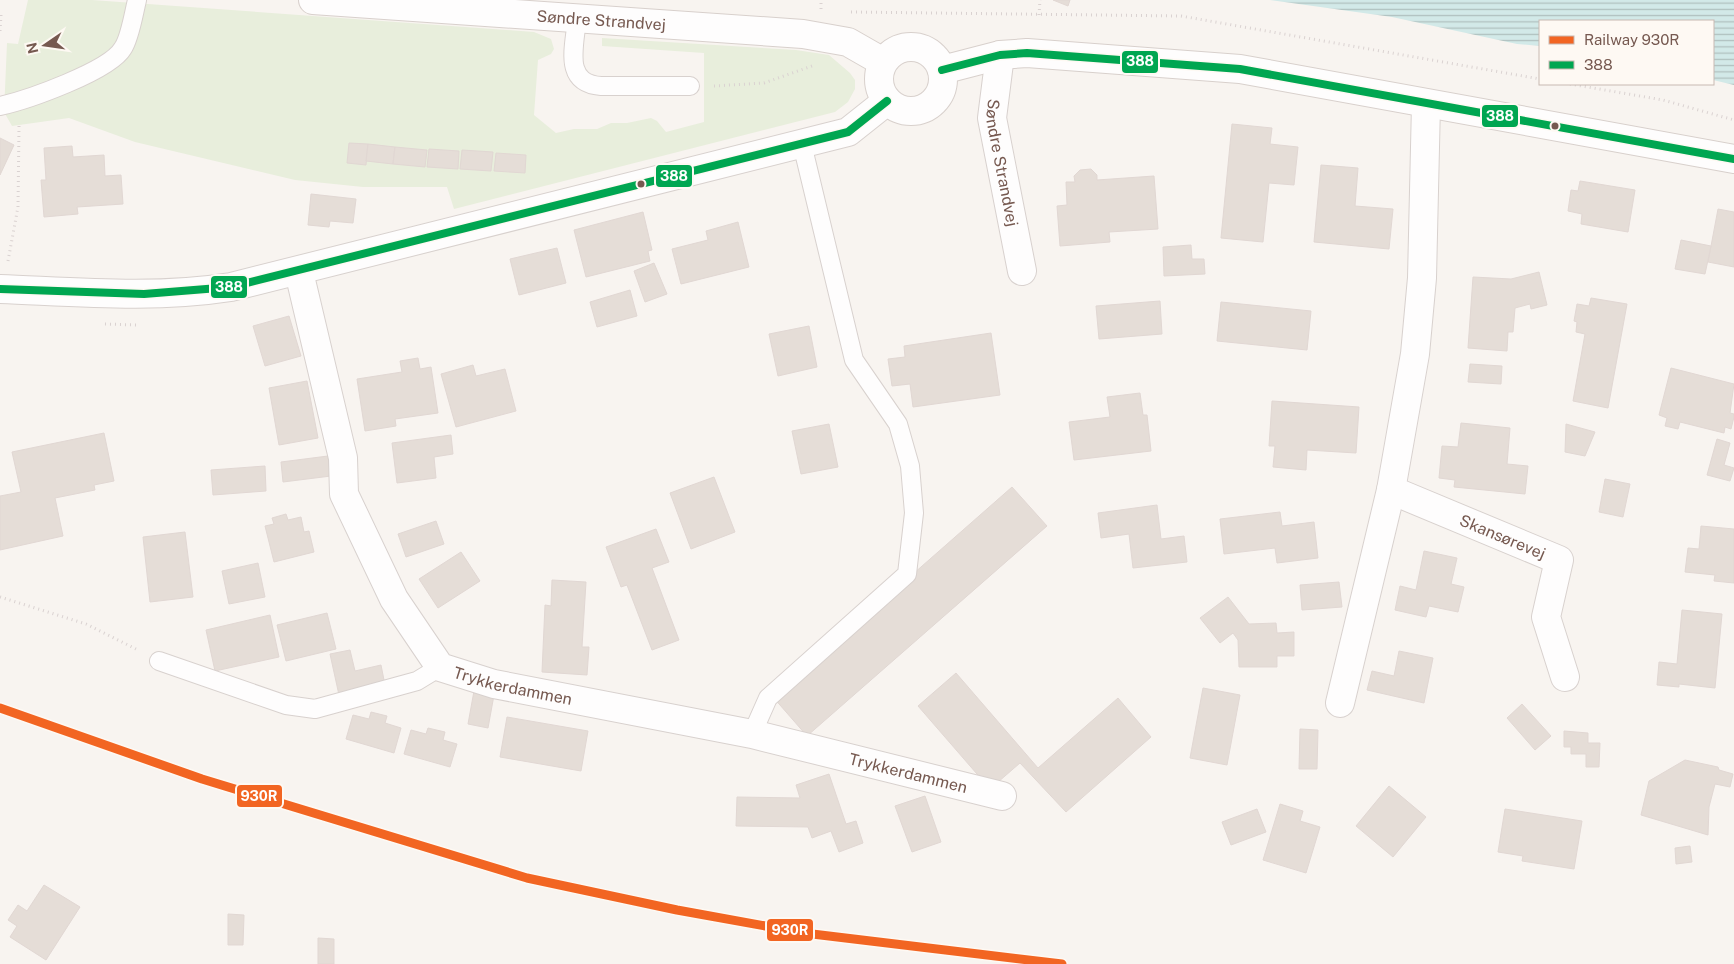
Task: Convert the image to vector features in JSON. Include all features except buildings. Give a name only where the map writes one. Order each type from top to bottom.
[{"type":"street","name":"Søndre Strandvej","points":[[313,0],[781,32],[848,42],[883,62]]},
{"type":"street","points":[[910,46],[930,53],[942,70],[943,82],[940,94],[927,107],[909,112],[897,108],[887,101],[879,82],[879,72],[883,62],[900,48],[910,46]]},
{"type":"street","points":[[942,70],[1000,54],[1027,53],[1240,69],[1734,159]]},
{"type":"street","name":"Søndre Strandvej","points":[[1000,54],[992,118],[1022,271]]},
{"type":"street","points":[[2,289],[172,294],[231,287],[299,272],[848,132],[887,101]]},
{"type":"street","points":[[1340,703],[1391,490],[1416,354],[1422,278],[1426,104]]},
{"type":"street","name":"Trykkerdammen","points":[[299,272],[342,458],[344,494],[394,598],[440,667],[494,684],[752,734],[1002,796]]},
{"type":"street","name":"Skansørevej","points":[[1391,490],[1559,560],[1546,617],[1565,676]]},
{"type":"lane","points":[[0,106],[19,101],[99,68],[115,57],[124,47],[137,0]]},
{"type":"lane","points":[[577,18],[573,63],[581,81],[590,85],[601,86],[690,86]]},
{"type":"lane","points":[[752,734],[768,698],[907,574],[914,513],[910,466],[898,424],[854,360],[802,144]]},
{"type":"lane","points":[[159,661],[286,705],[315,709],[417,681],[440,667]]},
{"type":"path","points":[[821,0],[821,11]]},
{"type":"path","points":[[1039,15],[1040,0]]},
{"type":"path","points":[[781,32],[800,11],[829,11]]},
{"type":"path","points":[[847,11],[1181,16],[1539,79]]},
{"type":"path","points":[[0,16],[0,31]]},
{"type":"path","points":[[690,86],[756,84],[777,80],[816,64]]},
{"type":"path","points":[[1576,85],[1663,100],[1734,120]]},
{"type":"path","points":[[2,289],[18,207],[19,101]]},
{"type":"path","points":[[0,597],[86,624],[159,661]]},
{"type":"green space","points":[[28,0],[92,0],[534,32],[551,39],[554,49],[551,54],[538,60],[534,115],[556,133],[574,129],[597,129],[611,123],[627,123],[651,118],[657,121],[666,132],[704,122],[704,53],[602,46],[602,38],[796,50],[829,55],[850,73],[855,80],[855,89],[848,102],[835,112],[454,209],[447,187],[363,187],[295,180],[135,142],[69,118],[12,126],[4,112],[7,43],[18,44]]},
{"type":"water","points":[[1270,0],[1734,0],[1734,85],[1714,80],[1714,20],[1539,20],[1539,46],[1517,44],[1392,17]]},
{"type":"rail line","name":"930R","points":[[0,708],[202,779],[527,878],[677,910],[804,933],[1062,964]]},
{"type":"transit line","name":"388","points":[[942,70],[1000,55],[1027,53],[1240,69],[1734,159]]},
{"type":"transit line","name":"388","points":[[0,289],[144,294],[231,287],[848,132],[887,101]]}]
